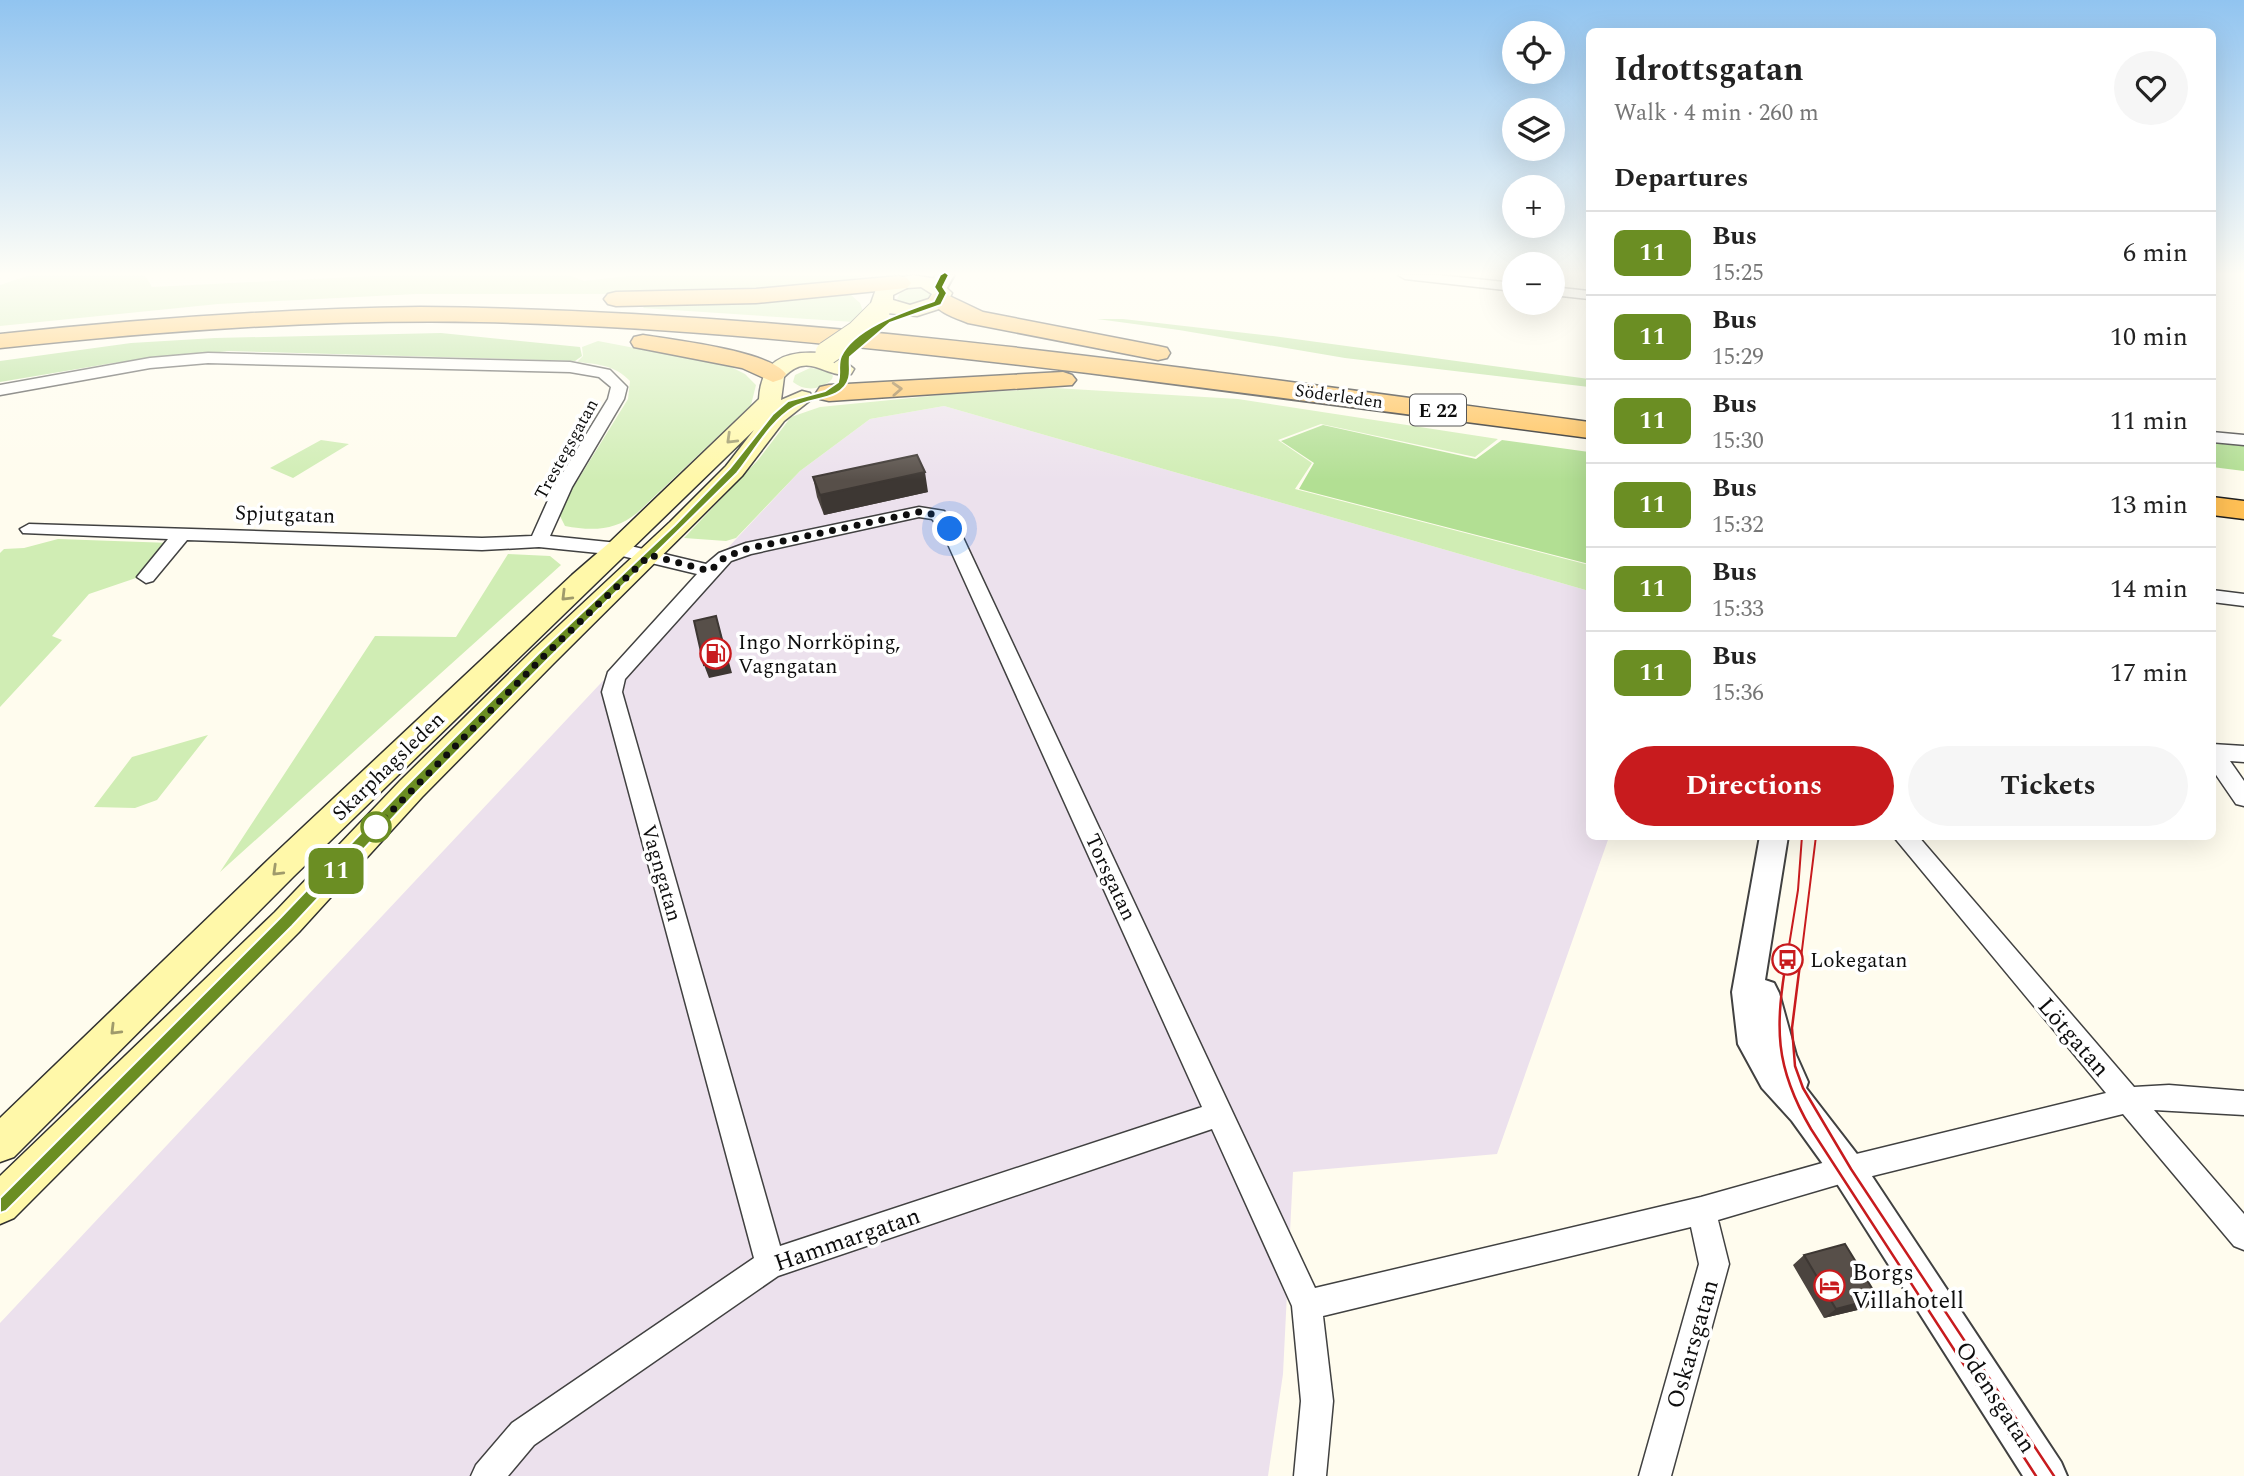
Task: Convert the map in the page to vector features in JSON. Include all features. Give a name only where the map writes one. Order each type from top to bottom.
[{"type":"highway","points":[[653,344],[749,362],[773,381]]},
{"type":"highway","name":"Söderleden","points":[[990,344],[1281,383],[1586,430]]},
{"type":"highway","points":[[1097,344],[1281,383]]},
{"type":"highway","points":[[816,396],[1048,380],[1281,383]]},
{"type":"highway","name":"Söderleden","points":[[1281,383],[1586,415]]},
{"type":"highway","points":[[2216,494],[2244,498]]},
{"type":"highway","points":[[2216,506],[2244,510]]},
{"type":"main road","points":[[838,360],[845,374],[842,384],[816,396],[788,397],[773,381],[790,363],[806,359],[838,360],[857,344]]},
{"type":"main road","name":"Skarphagsleden","points":[[0,1144],[292,857],[581,581],[618,549],[769,401],[773,381]]},
{"type":"main road","name":"Skarphagsleden","points":[[0,1204],[286,922],[411,789],[544,656],[734,471],[776,416],[791,403],[816,396]]},
{"type":"street","name":"Trestegsgatan","points":[[0,390],[150,363],[208,358],[570,367],[601,372],[616,380],[619,387],[616,399],[563,487],[538,541]]},
{"type":"street","points":[[2216,437],[2244,440]]},
{"type":"street","name":"Torsgatan","points":[[710,571],[725,557],[746,549],[919,512],[938,515],[950,529],[1307,1305],[1307,1333],[1317,1401],[1310,1476]]},
{"type":"street","name":"Spjutgatan","points":[[29,529],[482,544],[538,541]]},
{"type":"street","points":[[146,577],[183,533]]},
{"type":"street","points":[[538,541],[618,549],[710,571]]},
{"type":"street","name":"Vagngatan","points":[[710,571],[615,677],[612,692],[770,1264]]},
{"type":"street","points":[[2216,596],[2244,600]]},
{"type":"street","points":[[2216,752],[2244,754]]},
{"type":"street","points":[[2216,758],[2244,798]]},
{"type":"street","name":"Odensgatan","points":[[1773,840],[1748,992],[1754,1044],[1774,1077],[1804,1110],[1848,1170],[2047,1476]]},
{"type":"street","name":"Lötgatan","points":[[1907,840],[2244,1236]]},
{"type":"street","points":[[1307,1305],[1701,1211],[1848,1170],[2128,1100],[2169,1097],[2244,1102]]},
{"type":"street","name":"Hammargatan","points":[[488,1476],[523,1434],[770,1264],[1219,1114]]},
{"type":"street","name":"Oskarsgatan","points":[[1655,1476],[1714,1264],[1701,1211]]},
{"type":"shaded area","points":[[944,406],[1586,590],[1586,840],[1608,840],[1497,1154],[1293,1172],[1283,1374],[1268,1476],[0,1476],[0,1323],[800,471],[870,419]]},
{"type":"green space","points":[[125,344],[549,344],[580,347],[582,356],[575,361],[229,351],[113,363],[0,382],[0,361]]},
{"type":"green space","points":[[590,344],[613,344],[729,366],[745,374],[756,385],[751,405],[637,513],[620,523],[603,528],[565,526],[558,512],[628,399],[630,381],[612,368],[577,362],[583,356],[582,347]]},
{"type":"green space","points":[[1261,344],[1331,344],[1586,379],[1586,387],[1345,358]]},
{"type":"green space","points":[[810,368],[828,370],[833,376],[832,379],[823,386],[813,388],[793,382],[795,375]]},
{"type":"green space","points":[[1055,388],[1238,399],[1498,439],[1475,457],[1321,424],[1278,440],[1312,463],[1295,489],[1586,564],[1586,590],[944,406],[870,419],[800,471],[736,538],[726,541],[684,538],[758,460],[791,417],[820,407],[951,394]]},
{"type":"green space","points":[[1323,425],[1476,459],[1502,440],[1586,452],[1586,563],[1299,489],[1314,463],[1281,441]]},
{"type":"green space","points":[[321,440],[349,444],[293,478],[270,468]]},
{"type":"green space","points":[[2216,443],[2244,446],[2244,471],[2216,468]]},
{"type":"green space","points":[[58,539],[171,543],[136,578],[89,594],[52,636],[62,640],[0,707],[0,553],[4,549],[24,548]]},
{"type":"green space","points":[[508,554],[550,556],[561,565],[220,872],[375,636],[456,637]]},
{"type":"green space","points":[[208,735],[157,800],[135,808],[94,807],[132,757]]},
{"type":"building","points":[[917,455],[925,472],[820,495],[813,477]]},
{"type":"building","name":"Ingo Norrköping, Vagngatan","points":[[716,616],[727,659],[704,665],[694,621]]},
{"type":"building","points":[[1845,1244],[1878,1298],[1836,1309],[1804,1255]]},
{"type":"tram line","points":[[1787,958],[1798,890],[1802,840]]},
{"type":"tram line","points":[[1801,958],[1816,840]]},
{"type":"tram line","points":[[1787,956],[1780,1004],[1781,1046],[1784,1065],[1799,1106],[1811,1129],[2036,1476]]},
{"type":"tram line","points":[[1801,956],[1792,1028],[1795,1066],[1803,1088],[1851,1169],[2054,1476]]},
{"type":"bus line","name":"11","points":[[0,1204],[286,922],[411,789],[544,656],[679,527],[734,471],[776,416],[791,403],[829,393],[842,384],[845,357],[857,344]]},
{"type":"place","name":"Ingo Norrköping, Vagngatan","points":[[715,654]]},
{"type":"place","name":"Lokegatan","points":[[1787,960]]},
{"type":"place","name":"Borgs Villahotell","points":[[1829,1286]]},
{"type":"route","points":[[376,827],[544,656],[650,555],[710,571],[725,557],[746,549],[919,512],[938,515],[950,529]]}]
